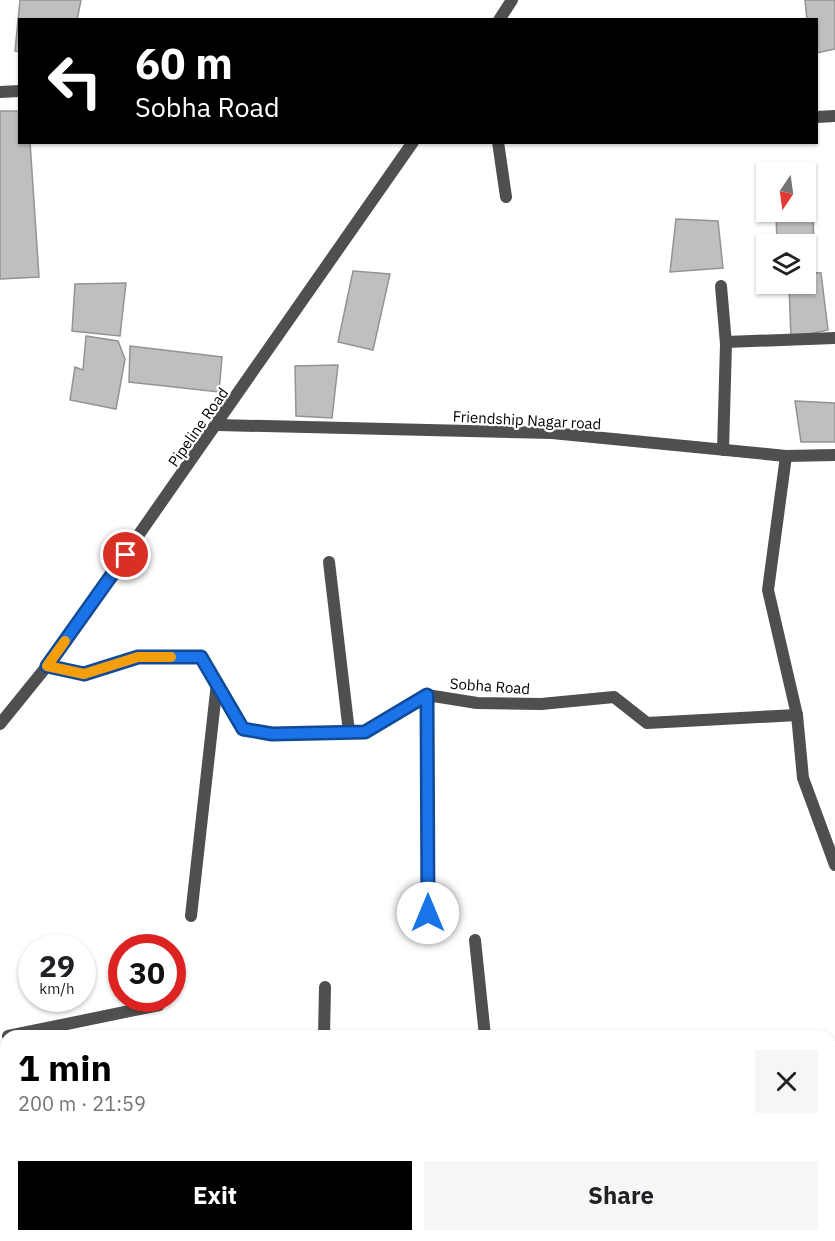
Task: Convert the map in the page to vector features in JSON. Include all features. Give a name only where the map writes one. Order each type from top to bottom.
[{"type":"street","points":[[500,18],[512,0]]},
{"type":"street","points":[[0,92],[18,91]]},
{"type":"street","points":[[818,117],[835,116]]},
{"type":"street","name":"Pipeline Road","points":[[0,724],[47,666],[218,425],[412,144]]},
{"type":"street","points":[[498,144],[506,197]]},
{"type":"street","points":[[721,286],[726,342],[723,450]]},
{"type":"street","points":[[726,342],[835,338]]},
{"type":"street","name":"Friendship Nagar road","points":[[218,425],[552,433],[786,456],[835,455]]},
{"type":"street","points":[[786,456],[768,590],[797,715],[803,778],[835,865]]},
{"type":"street","points":[[329,562],[350,732]]},
{"type":"street","name":"Sobha Road","points":[[47,666],[84,674],[138,657],[201,657],[243,729],[272,734],[365,732],[427,695],[477,703],[541,704],[614,698],[647,723],[797,715]]},
{"type":"street","points":[[192,916],[216,683]]},
{"type":"street","points":[[427,695],[428,913]]},
{"type":"street","points":[[475,940],[484,1030]]},
{"type":"street","points":[[324,1030],[325,987]]},
{"type":"street","points":[[40,1030],[126,1012]]},
{"type":"building","points":[[20,0],[81,0],[77,18],[18,18]]},
{"type":"building","points":[[805,0],[835,0],[835,49],[818,53],[818,18],[807,18]]},
{"type":"building","points":[[18,20],[18,52],[15,51]]},
{"type":"building","points":[[0,111],[18,111],[18,144],[30,144],[39,277],[0,279]]},
{"type":"building","points":[[676,219],[718,221],[723,268],[670,272]]},
{"type":"building","points":[[776,222],[813,222],[813,234],[777,234]]},
{"type":"building","points":[[353,271],[390,274],[373,350],[338,342]]},
{"type":"building","points":[[816,273],[821,273],[828,330],[791,338],[789,294],[816,294]]},
{"type":"building","points":[[126,283],[120,336],[72,331],[75,284]]},
{"type":"building","points":[[86,336],[118,341],[125,359],[116,409],[70,400],[75,367],[83,370]]},
{"type":"building","points":[[130,346],[222,357],[219,392],[129,382]]},
{"type":"building","points":[[338,365],[332,418],[296,416],[295,366]]},
{"type":"building","points":[[795,401],[835,403],[835,442],[801,442]]},
{"type":"slow traffic","points":[[65,641],[47,666],[84,674],[138,657],[171,657]]},
{"type":"route","points":[[126,555],[47,666],[84,674],[138,657],[201,657],[243,729],[272,734],[365,732],[427,695],[428,913]]}]
